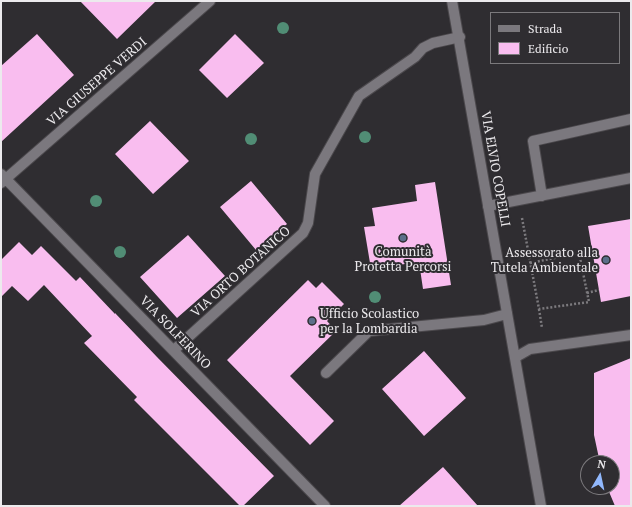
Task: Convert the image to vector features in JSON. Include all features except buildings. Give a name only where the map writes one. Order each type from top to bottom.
[{"type":"street","name":"VIA GIUSEPPE VERDI","points":[[2,178],[210,1]]},
{"type":"street","name":"VIA ELVIO COPELLI","points":[[452,1],[460,37],[541,506]]},
{"type":"street","name":"VIA ORTO BOTANICO","points":[[174,350],[303,233],[308,223],[316,172],[359,96],[415,57],[423,48],[460,37]]},
{"type":"street","points":[[542,196],[533,142],[631,120]]},
{"type":"street","name":"VIA SOLFERINO","points":[[2,178],[174,350],[325,506]]},
{"type":"street","points":[[488,206],[631,178]]},
{"type":"street","points":[[326,373],[368,331],[484,320],[508,314]]},
{"type":"street","points":[[516,357],[530,349],[631,335]]},
{"type":"path","points":[[519,200],[539,309],[588,302],[579,253]]},
{"type":"path","points":[[530,263],[592,251]]},
{"type":"path","points":[[587,293],[599,290]]},
{"type":"place","name":"Comunità Protetta Percorsi","points":[[403,238]]},
{"type":"place","name":"Assessorato alla Tutela Ambientale","points":[[606,260]]},
{"type":"place","name":"Ufficio Scolastico per la Lombardia","points":[[312,321]]}]
